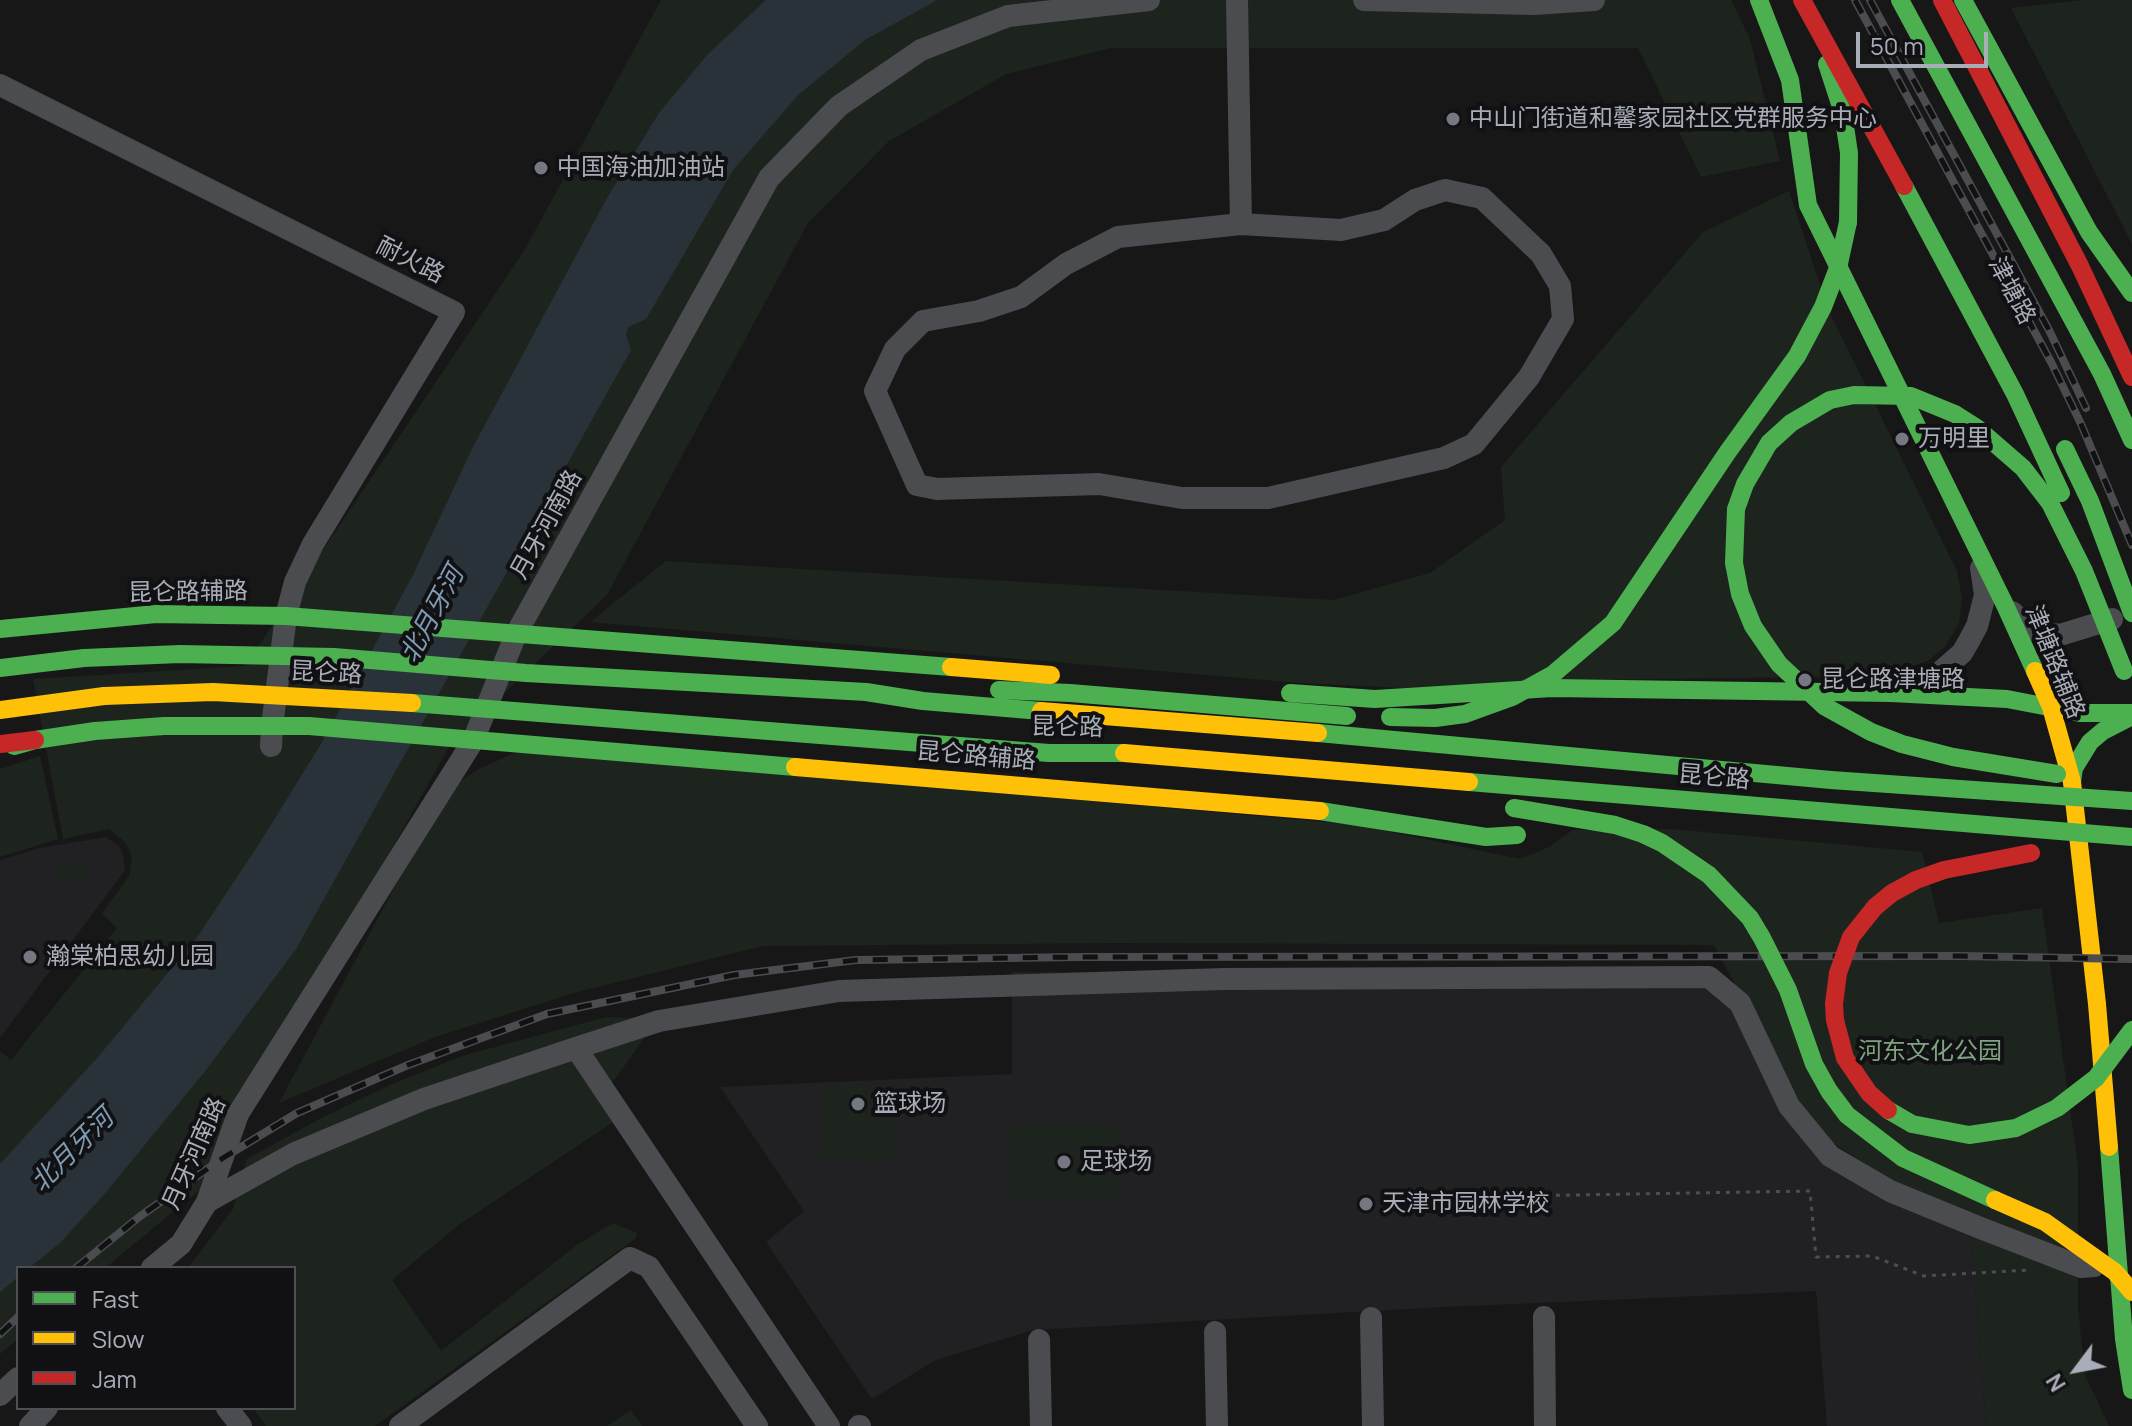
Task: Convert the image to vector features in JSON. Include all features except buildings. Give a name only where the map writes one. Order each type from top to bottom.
[{"type":"main road","name":"津塘路辅路","points":[[1759,0],[1790,80],[1808,205],[2005,605],[2051,707],[2073,777],[2097,1004],[2124,1339],[2132,1390]]},
{"type":"main road","points":[[1799,0],[1847,78],[2015,394],[2074,522],[2114,630],[2126,678],[2073,547],[2050,503],[2023,468],[1977,428],[1955,414],[1911,396],[1854,395],[1830,400],[1791,423],[1769,443],[1745,484],[1736,509],[1734,563],[1740,594],[1753,626],[1779,664],[1824,706],[1848,720],[1902,744],[1953,757],[2073,777]]},
{"type":"main road","points":[[1363,718],[1435,718],[1465,714],[1512,697],[1571,661],[1625,607],[1727,453],[1797,356],[1823,307],[1838,268],[1848,222],[1851,188],[1843,113],[1829,70],[1799,0]]},
{"type":"main road","name":"津塘路","points":[[1900,0],[2102,374],[2132,440]]},
{"type":"main road","points":[[1942,0],[2080,266],[2132,377]]},
{"type":"main road","points":[[1963,0],[2089,232],[2132,293]]},
{"type":"main road","points":[[2080,266],[2132,339]]},
{"type":"main road","points":[[2058,435],[2090,501],[2132,612]]},
{"type":"main road","name":"昆仑路辅路","points":[[0,629],[156,614],[286,616],[1375,699],[1552,688],[1891,693],[2007,699],[2051,707]]},
{"type":"main road","name":"昆仑路","points":[[0,668],[84,658],[180,654],[334,657],[526,673],[866,692],[923,701],[1512,749],[1831,780],[2132,801]]},
{"type":"main road","points":[[866,692],[923,687],[1070,693],[1581,739]]},
{"type":"main road","name":"昆仑路","points":[[0,710],[104,696],[229,693],[357,699],[1049,753],[1119,753],[2132,837]]},
{"type":"main road","points":[[2051,707],[2104,715],[2132,715]]},
{"type":"main road","points":[[2073,777],[2074,768],[2090,742],[2132,715]]},
{"type":"main road","points":[[0,747],[95,731],[180,725],[211,724],[272,736]]},
{"type":"main road","name":"昆仑路辅路","points":[[272,736],[309,726],[1295,807],[1486,837],[1517,835]]},
{"type":"main road","points":[[1049,753],[1115,767],[1259,783]]},
{"type":"main road","points":[[1915,767],[2073,777]]},
{"type":"main road","points":[[1660,816],[1497,806],[1629,829],[1662,843],[1709,875],[1750,918],[1762,938],[1788,990],[1814,1064],[1847,1115],[1903,1158],[2045,1222],[2115,1272],[2132,1292]]},
{"type":"main road","points":[[1969,847],[2103,858]]},
{"type":"main road","points":[[2045,854],[1966,865],[1916,880],[1892,893],[1868,914],[1851,937],[1835,989],[1835,1020],[1845,1058],[1869,1093],[1893,1114],[1930,1129],[1969,1135],[2016,1128],[2057,1108],[2096,1078],[2132,1030]]},
{"type":"main road","points":[[2097,1004],[2118,1031],[2132,1039]]},
{"type":"street","name":"月牙河南路","points":[[154,1266],[181,1244],[207,1202],[238,1114],[473,741],[516,634],[769,178],[839,106],[921,50],[1008,16],[1149,0]]},
{"type":"street","points":[[1237,0],[1241,224]]},
{"type":"street","points":[[1364,0],[1533,4],[1594,0]]},
{"type":"street","name":"耐火路","points":[[0,85],[454,312],[313,544],[295,582],[286,616],[272,736]]},
{"type":"street","points":[[1445,190],[1482,198],[1541,254],[1560,286],[1563,319],[1529,377],[1474,444],[1444,458],[1268,498],[1182,498],[1099,484],[937,489],[917,485],[875,391],[895,349],[923,321],[979,311],[1021,297],[1066,264],[1118,237],[1241,224],[1341,230],[1384,220],[1415,200],[1445,190]]},
{"type":"street","points":[[1891,693],[1912,687],[1939,673],[1962,653],[1977,626],[1985,595],[1977,551]]},
{"type":"street","points":[[2005,605],[2032,630],[2060,635],[2132,612]]},
{"type":"street","points":[[207,1202],[293,1154],[395,1111],[576,1048],[659,1021],[839,991],[1224,979],[1709,977],[1740,1003],[1789,1106],[1830,1156],[1890,1191],[2081,1267],[2120,1264]]},
{"type":"street","points":[[576,1048],[829,1426]]},
{"type":"street","points":[[400,1426],[630,1258],[649,1267],[757,1426]]},
{"type":"street","points":[[1544,1317],[1545,1426]]},
{"type":"street","points":[[1371,1318],[1373,1426]]},
{"type":"street","points":[[1215,1332],[1217,1426]]},
{"type":"street","points":[[1039,1340],[1041,1426]]},
{"type":"street","points":[[0,1395],[16,1380]]},
{"type":"street","points":[[30,1426],[45,1410]]},
{"type":"street","points":[[229,1410],[241,1426]]},
{"type":"path","points":[[1396,1198],[1810,1191],[1816,1257],[1872,1256],[1924,1276],[2034,1269]]},
{"type":"shaded area","name":"瀚棠柏思幼儿园","points":[[106,837],[119,846],[125,869],[0,1038],[0,860],[40,848]]},
{"type":"shaded area","name":"天津市园林学校","points":[[1012,972],[1719,973],[1822,1142],[1970,1220],[1986,1426],[1827,1426],[1816,1291],[1444,1307],[1033,1330],[936,1360],[872,1399],[766,1242],[804,1211],[720,1087],[1012,1074]]},
{"type":"green space","points":[[661,0],[1731,0],[1750,39],[1780,161],[1701,177],[1638,48],[1111,48],[1006,74],[889,141],[808,223],[607,595],[450,745],[202,1188],[107,1266],[16,1266],[16,1341],[0,1354],[0,1051],[11,1060],[117,928],[102,914],[129,876],[132,857],[125,842],[109,829],[63,839],[33,679],[245,666],[524,251]]},
{"type":"green space","points":[[2083,0],[2132,0],[2132,244],[2011,8]]},
{"type":"green space","points":[[1789,191],[1828,309],[1957,571],[1962,598],[1959,623],[1945,647],[1926,662],[1875,676],[1588,680],[1402,688],[1299,683],[590,622],[666,561],[1333,600],[1430,573],[1505,520],[1501,467],[1703,232]]},
{"type":"green space","name":"河东文化公园","points":[[521,750],[1358,825],[1520,859],[1549,847],[1573,830],[1672,829],[1922,852],[1939,923],[2042,908],[2078,1166],[2078,1308],[2085,1375],[2109,1426],[1986,1426],[1970,1220],[1916,1197],[1827,1139],[1805,1115],[1714,945],[1114,943],[763,946],[577,992],[435,1037],[279,1103],[446,791],[479,769]]},
{"type":"green space","points":[[40,756],[58,839],[0,857],[0,769]]},
{"type":"green space","points":[[83,861],[87,875],[61,883],[57,869]]},
{"type":"green space","points":[[606,1017],[659,1018],[602,1097],[615,1121],[460,1224],[392,1280],[441,1351],[577,1245],[613,1223],[637,1233],[636,1238],[375,1426],[266,1426],[254,1410],[296,1410],[296,1266],[190,1266],[233,1209],[247,1159],[323,1117],[462,1056]]},
{"type":"green space","points":[[823,1084],[894,1086],[893,1162],[822,1160]]},
{"type":"green space","name":"足球场","points":[[1010,1125],[1118,1125],[1118,1199],[1010,1199]]},
{"type":"green space","points":[[631,1410],[642,1426],[607,1426]]},
{"type":"water","name":"北月牙河","points":[[766,0],[937,0],[865,40],[798,95],[733,170],[646,319],[628,327],[626,335],[631,350],[296,949],[206,1070],[107,1191],[61,1242],[31,1266],[16,1266],[16,1279],[0,1292],[0,1164],[98,1057],[196,939],[259,844],[321,744],[412,577],[473,447],[607,198],[659,113],[708,54]]},
{"type":"railway","points":[[1855,0],[2051,362],[2132,545]]},
{"type":"railway","points":[[1870,0],[2049,330],[2086,408]]},
{"type":"railway","points":[[78,1266],[139,1217],[223,1158],[297,1113],[408,1065],[547,1014],[734,975],[856,960],[1079,957],[1960,956],[2132,959]]},
{"type":"railway","points":[[0,1334],[16,1319]]},
{"type":"traffic: fast","points":[[1759,0],[1790,80],[1808,205],[2035,671]]},
{"type":"traffic: fast","points":[[1900,0],[2102,374],[2132,440]]},
{"type":"traffic: fast","points":[[1963,0],[2089,232],[2132,293]]},
{"type":"traffic: fast","points":[[1827,64],[1843,113],[1849,153],[1848,222]]},
{"type":"traffic: fast","points":[[1904,186],[2015,394],[2061,493]]},
{"type":"traffic: fast","points":[[1390,717],[1435,718],[1465,714],[1512,697],[1552,675],[1613,623],[1727,453],[1797,356],[1823,307],[1838,268],[1848,222]]},
{"type":"traffic: fast","points":[[2057,774],[1953,757],[1902,744],[1871,732],[1824,706],[1779,664],[1753,626],[1740,594],[1734,563],[1736,509],[1745,484],[1769,443],[1791,423],[1830,400],[1854,395],[1911,396],[1955,414],[1977,428],[2023,468],[2050,503],[2084,571],[2124,671]]},
{"type":"traffic: fast","points":[[2065,449],[2090,501],[2132,613]]},
{"type":"traffic: fast","points":[[0,629],[156,614],[286,616],[951,667]]},
{"type":"traffic: fast","points":[[0,668],[84,658],[180,654],[334,657],[526,673],[866,692],[923,701],[1041,711]]},
{"type":"traffic: fast","points":[[1290,693],[1375,699],[1552,688],[1891,693],[2007,699],[2080,713],[2132,713]]},
{"type":"traffic: fast","points":[[999,690],[1347,716]]},
{"type":"traffic: fast","points":[[412,703],[1049,753],[1124,753]]},
{"type":"traffic: fast","points":[[2072,782],[2074,768],[2090,742],[2103,731],[2132,716]]},
{"type":"traffic: fast","points":[[14,746],[95,731],[164,726],[309,726],[795,767]]},
{"type":"traffic: fast","points":[[1318,733],[1831,780],[2132,801]]},
{"type":"traffic: fast","points":[[1469,782],[2132,837]]},
{"type":"traffic: fast","points":[[1514,808],[1615,825],[1643,834],[1709,875],[1750,918],[1762,938],[1788,990],[1814,1064],[1847,1115],[1903,1158],[1995,1200]]},
{"type":"traffic: fast","points":[[1320,811],[1486,837],[1517,835]]},
{"type":"traffic: fast","points":[[1888,1110],[1912,1124],[1969,1135],[2016,1128],[2057,1108],[2096,1078],[2132,1030]]},
{"type":"traffic: fast","points":[[2109,1147],[2124,1339],[2132,1390]]},
{"type":"traffic: slow","points":[[951,667],[1051,675]]},
{"type":"traffic: slow","points":[[2035,671],[2051,707],[2072,782],[2097,1004],[2109,1147]]},
{"type":"traffic: slow","points":[[0,710],[104,696],[213,692],[412,703]]},
{"type":"traffic: slow","points":[[1041,711],[1318,733]]},
{"type":"traffic: slow","points":[[1124,753],[1469,782]]},
{"type":"traffic: slow","points":[[795,767],[1320,811]]},
{"type":"traffic: slow","points":[[1995,1200],[2045,1222],[2115,1272],[2132,1292]]},
{"type":"traffic: jam","points":[[1802,0],[1904,186]]},
{"type":"traffic: jam","points":[[1942,0],[2080,266],[2132,377]]},
{"type":"traffic: jam","points":[[0,744],[35,740]]},
{"type":"traffic: jam","points":[[1888,1110],[1869,1093],[1845,1058],[1835,1020],[1838,973],[1851,937],[1875,907],[1916,880],[1944,870],[2031,853]]},
{"type":"place","name":"中山门街道和馨家园社区党群服务中心","points":[[1453,119]]},
{"type":"place","name":"中国海油加油站","points":[[541,168]]},
{"type":"place","name":"万明里","points":[[1902,439]]},
{"type":"place","name":"昆仑路津塘路","points":[[1805,680]]},
{"type":"place","name":"瀚棠柏思幼儿园","points":[[30,957]]},
{"type":"place","name":"篮球场","points":[[858,1104]]},
{"type":"place","name":"足球场","points":[[1064,1162]]},
{"type":"place","name":"天津市园林学校","points":[[1366,1204]]}]
